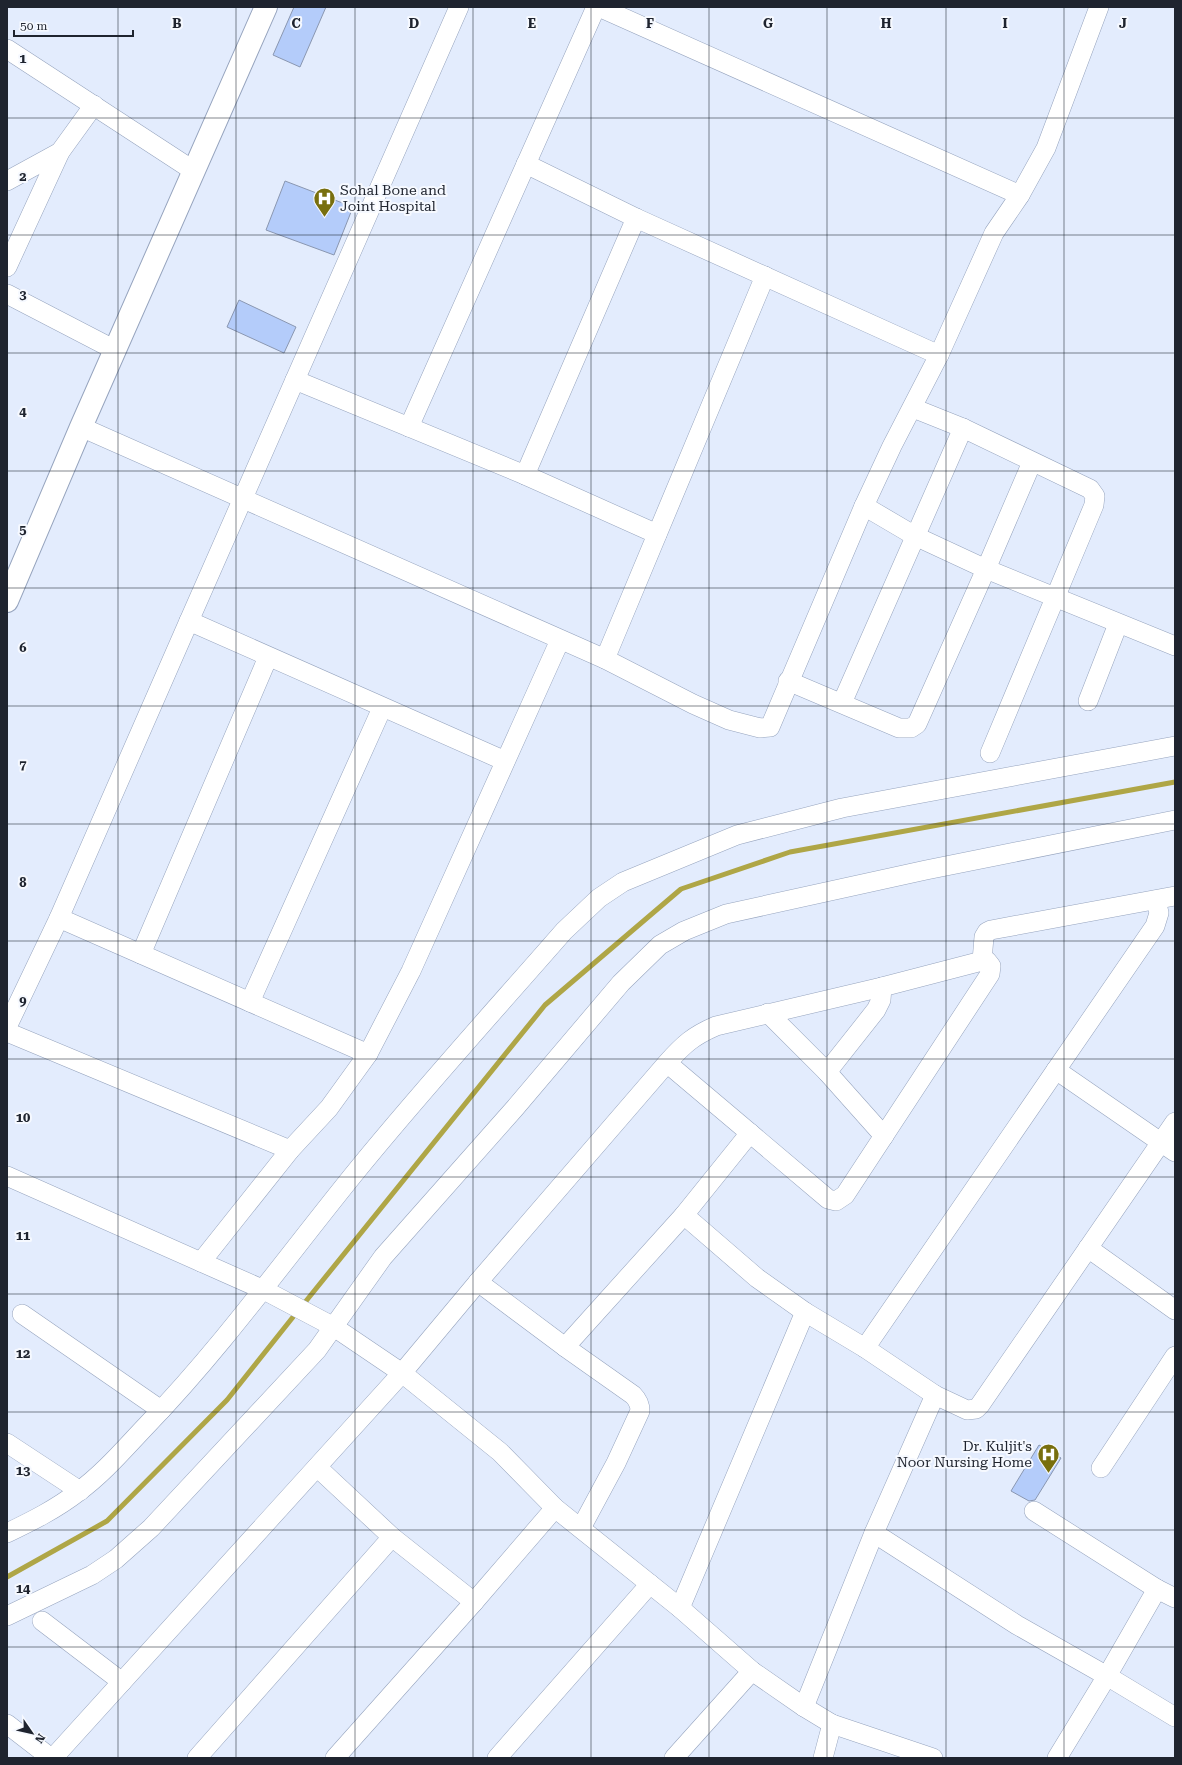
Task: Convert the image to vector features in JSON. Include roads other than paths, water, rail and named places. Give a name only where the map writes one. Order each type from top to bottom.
[{"type":"main road","points":[[8,596],[266,7]]},
{"type":"street","points":[[7,1027],[59,918],[459,7]]},
{"type":"street","points":[[409,427],[597,7],[1020,196]]},
{"type":"street","points":[[81,427],[605,659],[693,704],[729,720],[760,728],[770,727],[788,681],[864,506],[892,446],[913,408],[939,355],[994,233],[1020,196],[1046,148],[1099,7]]},
{"type":"street","points":[[7,48],[194,171]]},
{"type":"street","points":[[7,267],[60,152],[94,105]]},
{"type":"street","points":[[7,181],[60,152]]},
{"type":"street","points":[[526,164],[636,218],[939,355]]},
{"type":"street","points":[[525,476],[636,218]]},
{"type":"street","points":[[605,659],[765,276]]},
{"type":"street","points":[[7,294],[115,350]]},
{"type":"street","points":[[296,380],[525,476],[657,534]]},
{"type":"street","points":[[913,408],[963,428],[1090,489],[1095,496],[1094,504],[990,753]]},
{"type":"street","points":[[842,703],[963,428]]},
{"type":"street","points":[[788,681],[899,728],[911,728],[917,724],[1032,462]]},
{"type":"street","points":[[864,506],[915,536],[986,569],[1175,646]]},
{"type":"street","points":[[189,622],[504,761]]},
{"type":"street","points":[[1088,701],[1118,624]]},
{"type":"street","points":[[201,1262],[290,1150],[329,1108],[368,1054],[411,971],[504,761],[560,640]]},
{"type":"street","points":[[141,954],[268,657]]},
{"type":"street","points":[[250,1002],[382,708]]},
{"type":"street","points":[[7,1534],[46,1514],[80,1491],[108,1465],[161,1410],[268,1292],[358,1169],[564,931],[600,898],[623,882],[737,835],[842,808],[1175,746]]},
{"type":"street","points":[[7,1616],[92,1575],[122,1554],[151,1528],[287,1384],[317,1350],[330,1325],[383,1257],[515,1108],[621,983],[660,945],[672,937],[726,914],[926,870],[1175,820]]},
{"type":"street","points":[[982,961],[984,937],[987,932],[991,930],[1175,896]]},
{"type":"street","points":[[865,1348],[1155,926],[1159,913],[1156,900]]},
{"type":"street","points":[[59,918],[368,1054]]},
{"type":"street","points":[[7,1724],[52,1758],[402,1373],[478,1282],[667,1063],[682,1046],[696,1035],[716,1026],[882,987],[982,961],[987,962],[991,966],[990,974],[884,1136],[845,1195],[836,1201],[828,1199],[667,1063]]},
{"type":"street","points":[[827,1072],[876,1010],[880,1000],[882,987]]},
{"type":"street","points":[[768,1014],[827,1072],[884,1136]]},
{"type":"street","points":[[7,1032],[290,1150]]},
{"type":"street","points":[[1056,1070],[1168,1147]]},
{"type":"street","points":[[684,1215],[757,1278],[805,1312],[865,1348],[935,1395],[967,1410],[976,1408],[980,1405],[1088,1248],[1168,1147],[1175,1122]]},
{"type":"street","points":[[565,1347],[684,1215],[750,1133]]},
{"type":"street","points":[[7,1176],[268,1292],[330,1325],[402,1373],[500,1452],[555,1508],[680,1608],[752,1672],[804,1708],[832,1724],[933,1758]]},
{"type":"street","points":[[1088,1248],[1175,1310]]},
{"type":"street","points":[[478,1282],[565,1347],[633,1395],[640,1405],[640,1411],[616,1463],[581,1528]]},
{"type":"street","points":[[680,1608],[805,1312]]},
{"type":"street","points":[[22,1314],[161,1410]]},
{"type":"street","points":[[1101,1468],[1175,1356]]},
{"type":"street","points":[[804,1708],[874,1533],[935,1395]]},
{"type":"street","points":[[7,1443],[80,1491]]},
{"type":"street","points":[[317,1467],[392,1537],[474,1602]]},
{"type":"street","points":[[335,1758],[474,1602],[555,1508]]},
{"type":"street","points":[[1034,1511],[1157,1589],[1175,1598]]},
{"type":"street","points":[[874,1533],[1017,1625],[1107,1676],[1175,1717]]},
{"type":"street","points":[[197,1758],[392,1537]]},
{"type":"street","points":[[497,1758],[650,1584]]},
{"type":"street","points":[[1057,1758],[1107,1676],[1157,1589]]},
{"type":"street","points":[[42,1621],[122,1682]]},
{"type":"street","points":[[674,1758],[752,1672]]},
{"type":"street","points":[[823,1758],[832,1724]]},
{"type":"waterway","points":[[302,1306],[545,1005],[681,889],[790,852],[1175,782]]},
{"type":"waterway","points":[[7,1577],[107,1521],[227,1400],[297,1312]]},
{"type":"place","name":"Sohal Bone and Joint Hospital","points":[[325,218]]},
{"type":"place","name":"Dr. Kuljit's Noor Nursing Home","points":[[1048,1474]]}]
